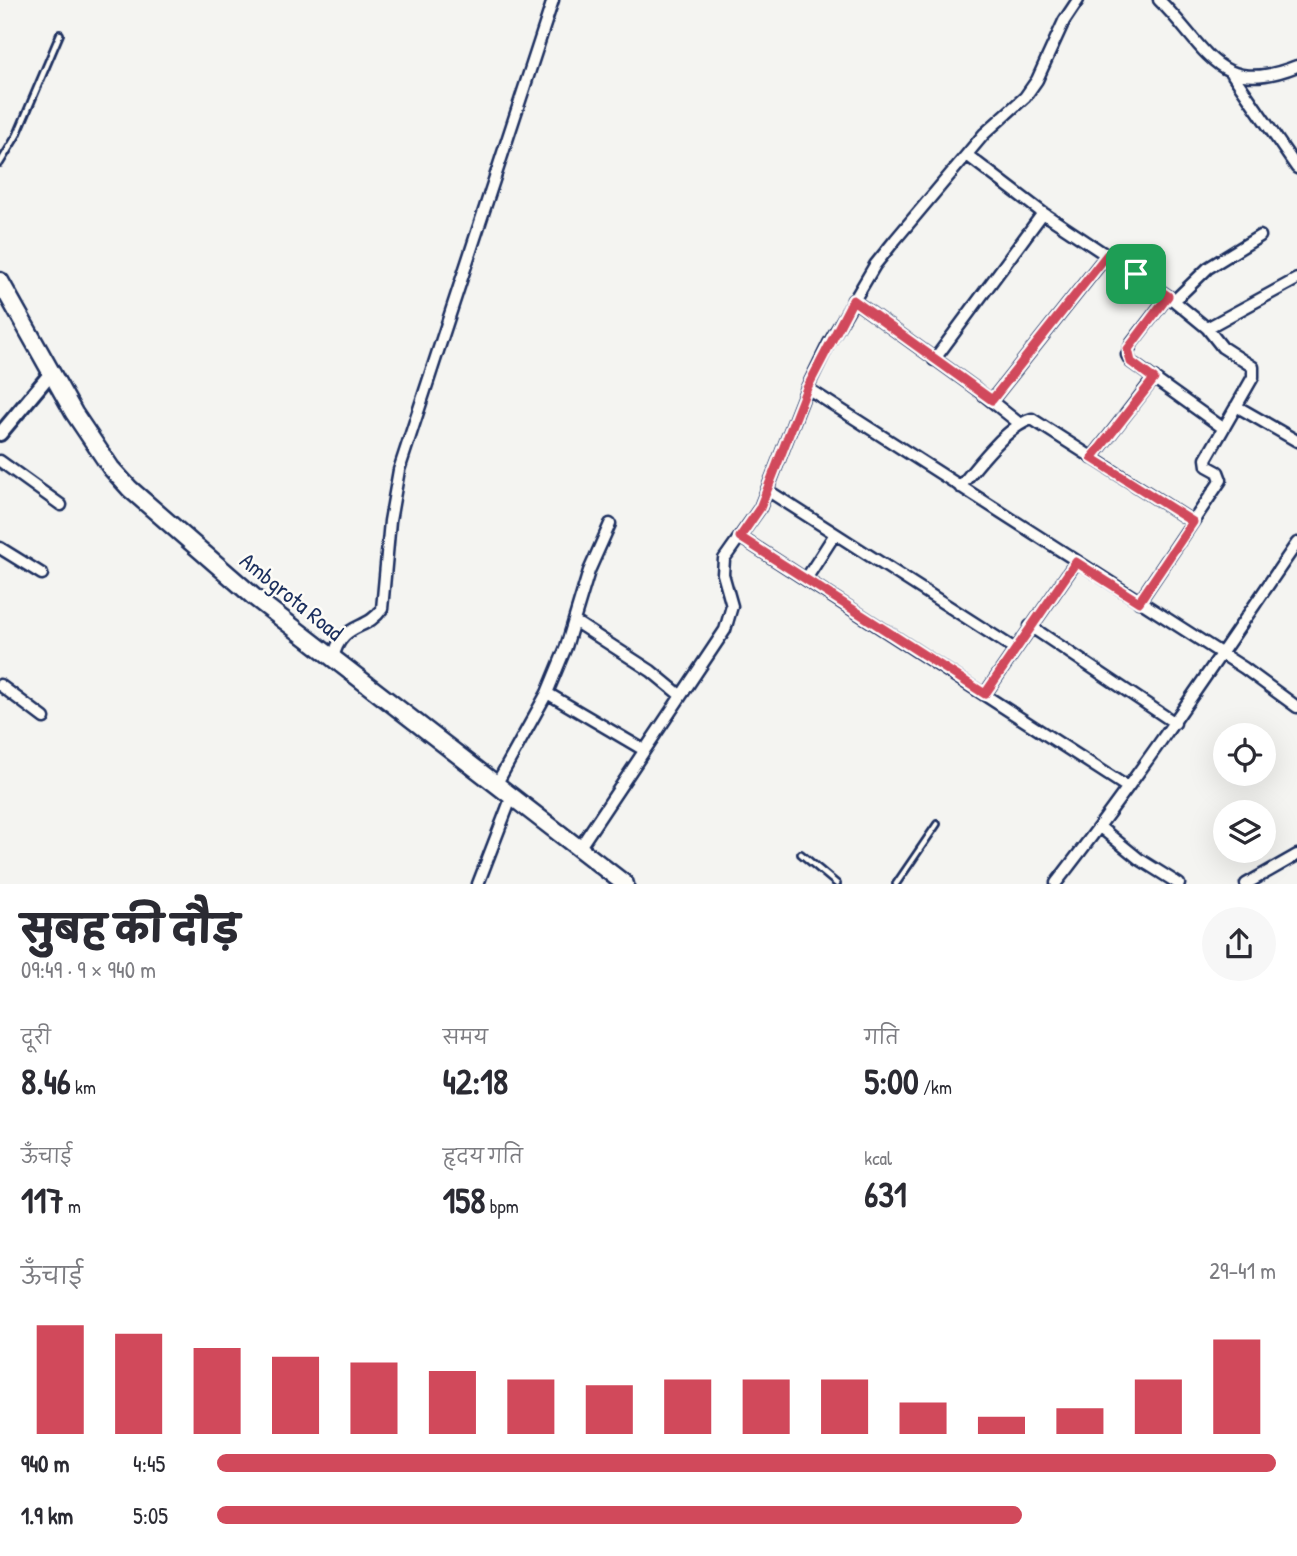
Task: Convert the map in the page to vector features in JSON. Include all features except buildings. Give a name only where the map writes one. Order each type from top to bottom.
[{"type":"main road","name":"Ambgrota Road","points":[[0,281],[96,447],[130,489],[254,597],[625,884]]},
{"type":"street","points":[[333,658],[340,638],[353,627],[378,615],[384,602],[390,521],[402,459],[554,0]]},
{"type":"street","points":[[578,850],[730,618],[732,606],[722,566],[728,551],[740,537],[768,490],[807,388],[853,300],[895,240],[967,155],[1037,80],[1064,21],[1079,0]]},
{"type":"street","points":[[1159,0],[1219,67],[1233,75],[1297,169]]},
{"type":"street","points":[[1233,75],[1270,74],[1297,66]]},
{"type":"street","points":[[967,155],[1043,213],[1171,299],[1207,328],[1222,347],[1253,367],[1253,377],[1205,463],[1218,472],[1221,480],[1139,602]]},
{"type":"street","points":[[934,360],[1043,213]]},
{"type":"street","points":[[1223,428],[1131,362],[1128,349],[1171,299],[1208,268],[1260,236]]},
{"type":"street","points":[[992,400],[1107,255]]},
{"type":"street","points":[[1207,328],[1297,279]]},
{"type":"street","points":[[853,300],[992,400],[1020,424]]},
{"type":"street","points":[[0,434],[51,373]]},
{"type":"street","points":[[1092,458],[1154,379]]},
{"type":"street","points":[[807,388],[1223,654],[1297,707]]},
{"type":"street","points":[[1236,406],[1297,441]]},
{"type":"street","points":[[960,487],[1020,424],[1032,419],[1038,420],[1193,522]]},
{"type":"street","points":[[0,461],[61,505]]},
{"type":"street","points":[[768,490],[1015,649]]},
{"type":"street","points":[[496,785],[547,693],[589,571],[610,524]]},
{"type":"street","points":[[806,579],[835,534]]},
{"type":"street","points":[[740,537],[1127,787]]},
{"type":"street","points":[[1056,883],[1101,828],[1127,787],[1223,654],[1297,542]]},
{"type":"street","points":[[0,548],[42,574]]},
{"type":"street","points":[[985,694],[1076,562]]},
{"type":"street","points":[[574,621],[643,665],[680,695]]},
{"type":"street","points":[[1030,626],[1175,723]]},
{"type":"street","points":[[0,685],[44,718]]},
{"type":"street","points":[[547,693],[644,750]]},
{"type":"street","points":[[478,884],[512,796]]},
{"type":"street","points":[[1101,828],[1139,859],[1179,884]]},
{"type":"street","points":[[1246,884],[1297,855]]},
{"type":"lane","points":[[0,163],[17,135],[60,34]]},
{"type":"lane","points":[[896,884],[937,824]]},
{"type":"lane","points":[[801,854],[837,884]]},
{"type":"route","points":[[1107,255],[1136,274],[1168,296],[1128,349],[1127,355],[1131,362],[1154,379],[1092,458],[1193,522],[1139,602],[1076,562],[985,694],[740,537],[760,508],[807,388],[853,300],[992,400],[1107,255]]}]
